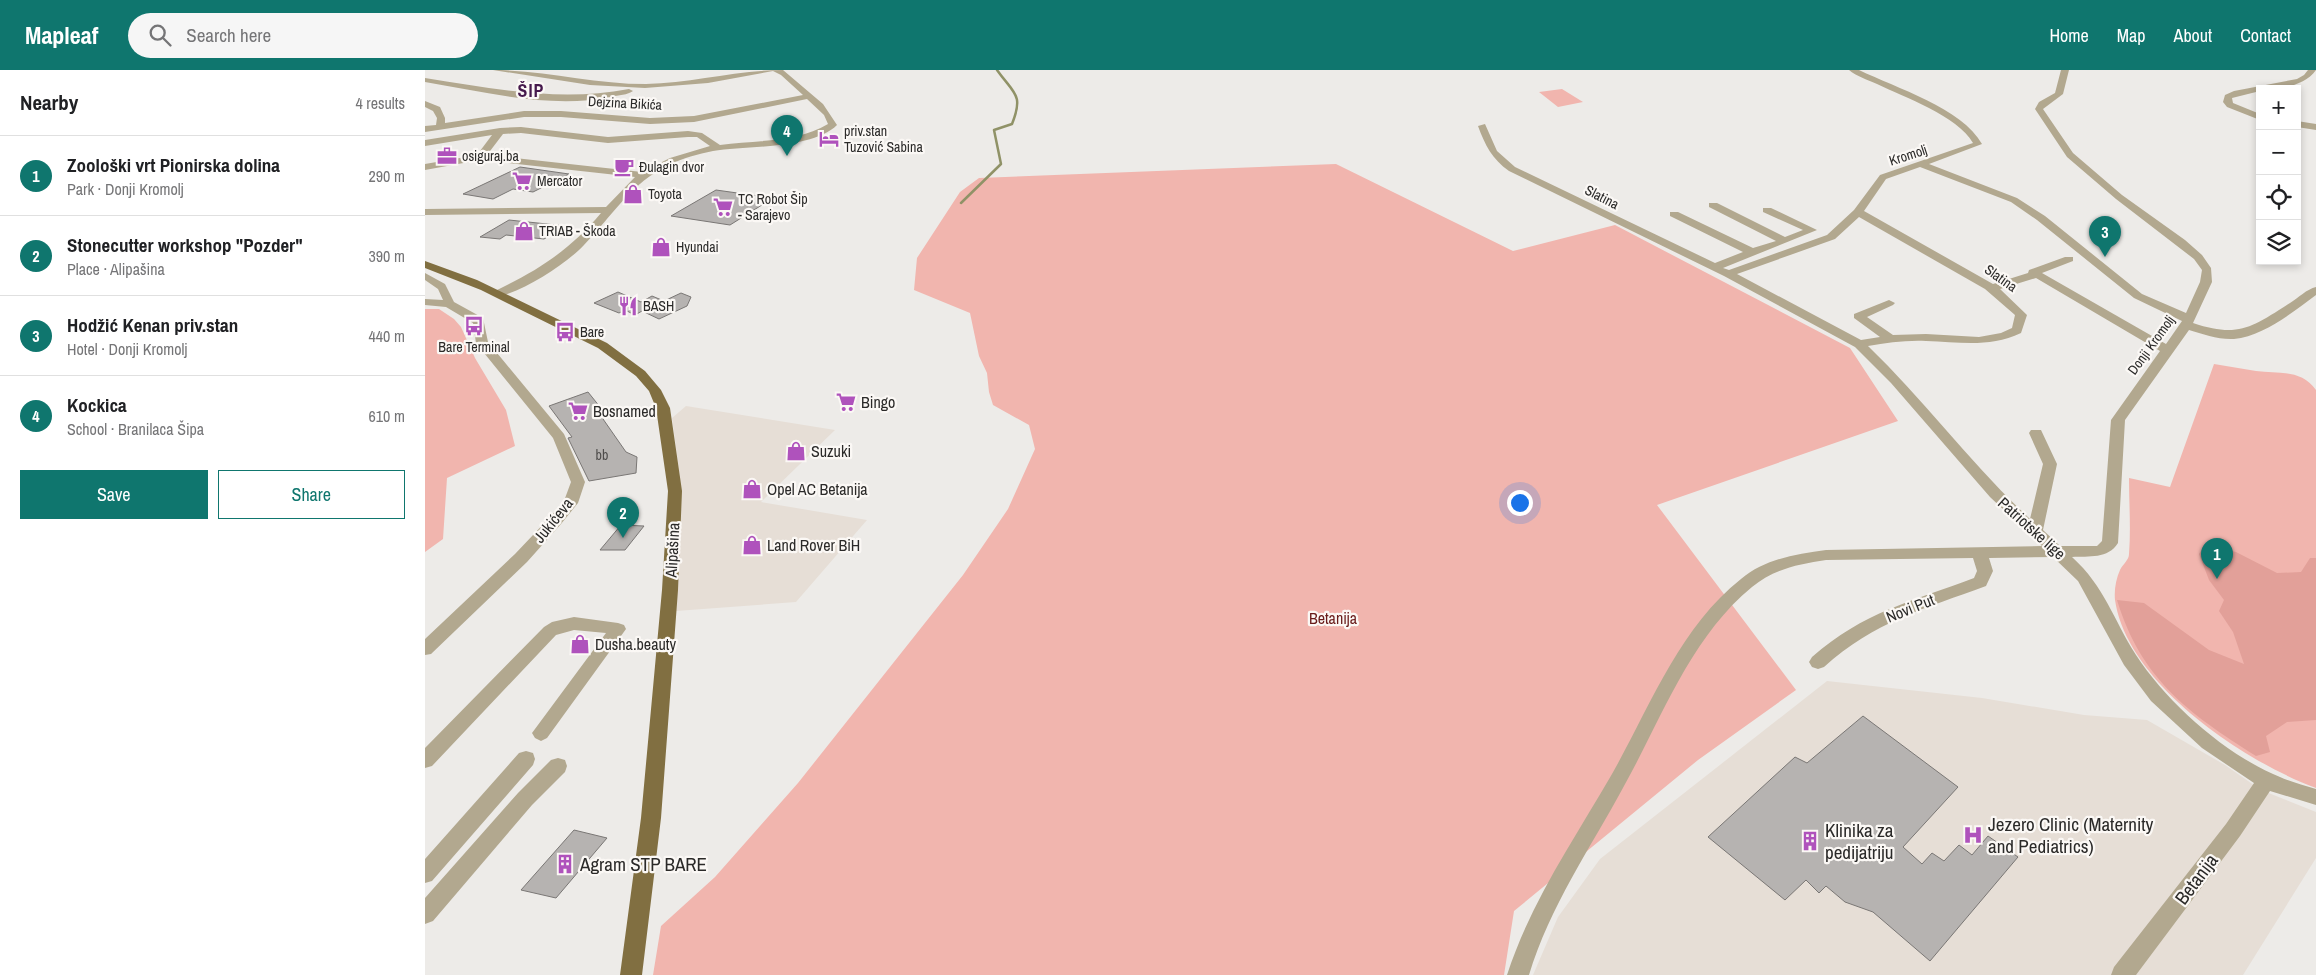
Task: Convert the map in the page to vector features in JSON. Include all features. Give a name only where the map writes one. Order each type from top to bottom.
[{"type":"main road","name":"Alipašina","points":[[425,264],[493,292],[607,348],[637,370],[659,396],[663,408],[675,491],[670,590],[651,818],[631,975]]},
{"type":"street","points":[[497,70],[589,83],[647,86]]},
{"type":"street","points":[[425,80],[573,99],[599,97],[647,86],[721,79],[770,70]]},
{"type":"street","points":[[493,292],[533,274],[577,246],[623,192],[643,175],[667,162],[718,148],[807,137],[829,129],[833,125],[833,121],[784,73],[776,70]]},
{"type":"street","name":"Kromolj","points":[[1722,268],[1831,237],[1858,212],[1869,194],[1883,177],[1978,144],[1977,139],[1922,102],[1853,70]]},
{"type":"street","name":"Donji Kromolj","points":[[2055,550],[2097,551],[2111,544],[2118,420],[2125,406],[2187,322],[2206,282],[2207,270],[2198,257],[2119,197],[2070,155],[2039,109],[2042,104],[2059,94],[2065,70]]},
{"type":"street","points":[[2278,85],[2307,78],[2312,70]]},
{"type":"street","points":[[561,78],[575,73]]},
{"type":"street","points":[[2256,89],[2237,93],[2228,97],[2227,102],[2230,106],[2256,116]]},
{"type":"street","name":"Dejzina Bikića","points":[[425,129],[524,114],[561,114],[643,121],[686,119],[807,96]]},
{"type":"street","points":[[425,104],[437,109],[441,118],[440,126]]},
{"type":"street","points":[[425,111],[437,109]]},
{"type":"street","points":[[2301,125],[2316,127]]},
{"type":"street","name":"Slatina","points":[[1482,126],[1491,150],[1498,160],[1512,170],[1722,268]]},
{"type":"street","name":"Dejzina Bikića","points":[[425,143],[500,131],[521,130],[608,140],[688,134],[699,135],[718,148]]},
{"type":"street","points":[[480,157],[500,131]]},
{"type":"street","points":[[425,168],[480,157],[538,161],[643,175]]},
{"type":"street","points":[[1922,165],[2014,200],[2041,218],[2138,296],[2187,322],[2225,335],[2238,335],[2289,308],[2316,290]]},
{"type":"street","points":[[1713,205],[1785,241]]},
{"type":"street","points":[[425,212],[609,210]]},
{"type":"street","points":[[1647,225],[1722,268],[1752,252],[1812,230],[1767,210]]},
{"type":"street","name":"Slatina","points":[[1858,212],[1933,252],[1992,288],[2008,299],[2021,315],[2017,330],[1998,339],[1979,341],[1914,337],[1859,344]]},
{"type":"street","points":[[1675,214],[1752,252]]},
{"type":"street","points":[[2035,275],[2033,272],[2035,270],[2069,260]]},
{"type":"street","name":"Patriotske lige","points":[[1722,268],[1859,344],[1896,380],[1995,494],[2074,566],[2090,584],[2131,661],[2176,715],[2227,755],[2267,780],[2316,797]]},
{"type":"street","points":[[1992,288],[2035,275],[2167,350]]},
{"type":"street","points":[[425,276],[443,286],[448,295],[449,304]]},
{"type":"street","name":"Jukićeva","points":[[425,302],[449,304],[479,321],[482,343],[559,437],[578,482],[571,503],[556,520],[521,558],[425,649]]},
{"type":"street","points":[[1889,303],[1858,316],[1891,339]]},
{"type":"street","points":[[2035,532],[2050,464],[2036,433]]},
{"type":"street","points":[[1518,975],[1550,896],[1696,637],[1721,606],[1746,583],[1771,568],[1803,558],[1851,554],[2055,550]]},
{"type":"street","name":"Novi Put","points":[[1818,662],[1835,646],[1875,622],[1924,600],[1981,582],[1985,578],[1985,570],[1978,552]]},
{"type":"street","points":[[425,760],[559,624],[571,623],[618,629],[541,734]]},
{"type":"street","points":[[425,874],[526,759]]},
{"type":"street","points":[[425,914],[525,799],[558,766]]},
{"type":"street","name":"Betanija","points":[[2122,975],[2233,830],[2267,780]]},
{"type":"shaded area","points":[[686,406],[835,430],[761,502],[867,520],[796,602],[676,611],[680,478],[672,418]]},
{"type":"shaded area","points":[[2205,545],[2236,552],[2277,573],[2301,572],[2310,558],[2316,558],[2316,720],[2287,722],[2266,736],[2270,752],[2256,756],[2209,725],[2170,692],[2139,652],[2127,628],[2117,600],[2144,603],[2209,650],[2244,664],[2233,632],[2219,611],[2224,600],[2209,580],[2199,554]]},
{"type":"shaded area","name":"Jezero Clinic (Maternity and Pediatrics)","points":[[1827,681],[1982,698],[2084,715],[2147,720],[2225,765],[2261,790],[2316,812],[2316,858],[2243,975],[1533,975],[1558,917],[1600,859]]},
{"type":"green space","points":[[1562,89],[1583,102],[1558,107],[1539,92]]},
{"type":"green space","name":"Betanija","points":[[1336,164],[1513,251],[1615,225],[1850,348],[1898,421],[1657,505],[1796,690],[1698,760],[1514,911],[1504,975],[653,975],[661,926],[715,877],[798,783],[963,575],[1008,509],[1035,449],[1029,425],[993,405],[989,392],[987,373],[979,356],[970,313],[914,290],[917,258],[960,192],[979,178]]},
{"type":"green space","points":[[425,309],[439,309],[454,319],[461,327],[475,358],[506,410],[515,446],[447,478],[443,539],[425,552]]},
{"type":"green space","points":[[2214,364],[2289,374],[2304,379],[2316,390],[2316,788],[2287,776],[2223,739],[2165,689],[2141,661],[2124,631],[2115,600],[2117,577],[2129,554],[2129,478],[2170,487]]},
{"type":"building","name":"Mercator","points":[[520,167],[569,174],[533,192],[513,189],[493,199],[463,194]]},
{"type":"building","name":"TC Robot Šip - Sarajevo","points":[[716,190],[773,198],[730,225],[671,216]]},
{"type":"building","name":"TRIAB - Škoda","points":[[509,220],[566,226],[544,239],[506,235],[500,239],[480,237]]},
{"type":"building","points":[[618,292],[641,302],[652,296],[664,301],[681,293],[691,297],[687,306],[659,319],[642,311],[635,315],[625,310],[619,313],[594,303]]},
{"type":"building","points":[[588,392],[608,417],[603,419],[626,452],[637,457],[636,473],[589,481],[568,438],[572,437],[549,406]]},
{"type":"building","points":[[621,525],[644,526],[625,550],[600,550]]},
{"type":"building","name":"Klinika za pedijatriju","points":[[1863,716],[1958,787],[1903,847],[1922,864],[1932,853],[1944,861],[1959,845],[1972,855],[1988,836],[2018,857],[1930,961],[1873,912],[1845,902],[1826,886],[1819,893],[1806,880],[1785,900],[1708,837],[1795,757],[1807,763]]},
{"type":"building","name":"Agram STP BARE","points":[[574,830],[607,838],[556,898],[521,890]]},
{"type":"waterway","points":[[961,203],[1001,164],[994,130],[1012,124],[1015,114],[1017,106],[1015,95],[997,70]]},
{"type":"place","name":"priv.stan Tuzović Sabina","points":[[829,139]]},
{"type":"place","name":"osiguraj.ba","points":[[447,156]]},
{"type":"place","name":"Kockica","points":[[787,156]]},
{"type":"place","name":"Đulagin dvor","points":[[624,167]]},
{"type":"place","name":"Mercator","points":[[522,181]]},
{"type":"place","name":"Toyota","points":[[633,194]]},
{"type":"place","name":"TC Robot Šip - Sarajevo","points":[[723,207]]},
{"type":"place","name":"TRIAB - Škoda","points":[[524,231]]},
{"type":"place","name":"Hyundai","points":[[661,247]]},
{"type":"place","name":"Hodžić Kenan priv.stan","points":[[2105,257]]},
{"type":"place","name":"BASH","points":[[628,306]]},
{"type":"place","name":"Bare Terminal","points":[[474,326]]},
{"type":"place","name":"Bare","points":[[565,332]]},
{"type":"place","name":"Bingo","points":[[846,402]]},
{"type":"place","name":"Bosnamed","points":[[578,411]]},
{"type":"place","name":"Suzuki","points":[[796,451]]},
{"type":"place","name":"Opel AC Betanija","points":[[752,489]]},
{"type":"place","name":"Stonecutter workshop \"Pozder\"","points":[[623,538]]},
{"type":"place","name":"Land Rover BiH","points":[[752,545]]},
{"type":"place","name":"Zoološki vrt Pionirska dolina","points":[[2217,579]]},
{"type":"place","name":"Dusha.beauty","points":[[580,644]]},
{"type":"place","name":"Jezero Clinic (Maternity and Pediatrics)","points":[[1973,835]]},
{"type":"place","name":"Klinika za pedijatriju","points":[[1810,841]]},
{"type":"place","name":"Agram STP BARE","points":[[565,864]]},
{"type":"district","name":"ŠIP","points":[[531,91]]}]
